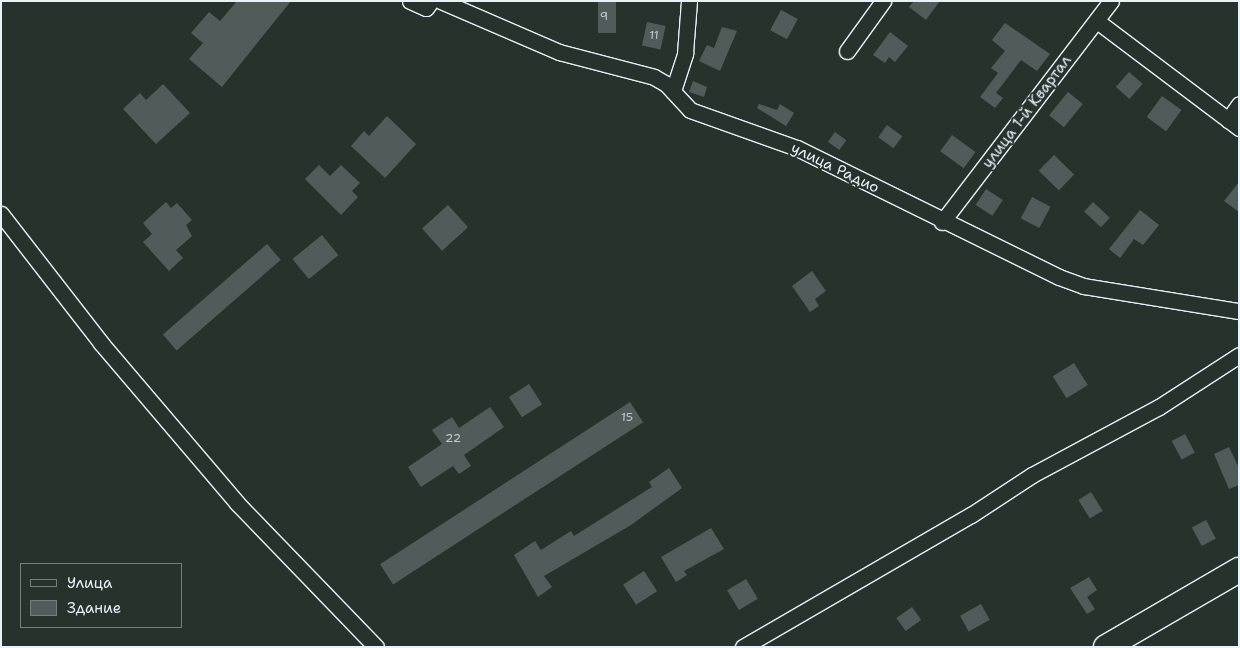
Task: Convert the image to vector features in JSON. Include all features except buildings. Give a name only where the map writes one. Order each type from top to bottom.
[{"type":"main road","points":[[1106,647],[1239,570]]},
{"type":"main road","points":[[1134,647],[1239,586]]},
{"type":"street","points":[[410,1],[428,5]]},
{"type":"street","name":"улица Радио","points":[[441,1],[559,52],[654,78],[673,91],[690,110],[797,148],[942,222],[1084,286],[1239,311]]},
{"type":"street","points":[[673,91],[684,53],[689,1]]},
{"type":"street","points":[[847,51],[883,1]]},
{"type":"street","name":"улица 1-й Квартал","points":[[942,222],[1111,1]]},
{"type":"street","points":[[1097,21],[1233,124],[1239,104]]},
{"type":"street","points":[[1,214],[101,342],[237,503],[376,647]]},
{"type":"street","points":[[743,647],[971,515],[1032,475],[1159,407],[1239,355]]}]
